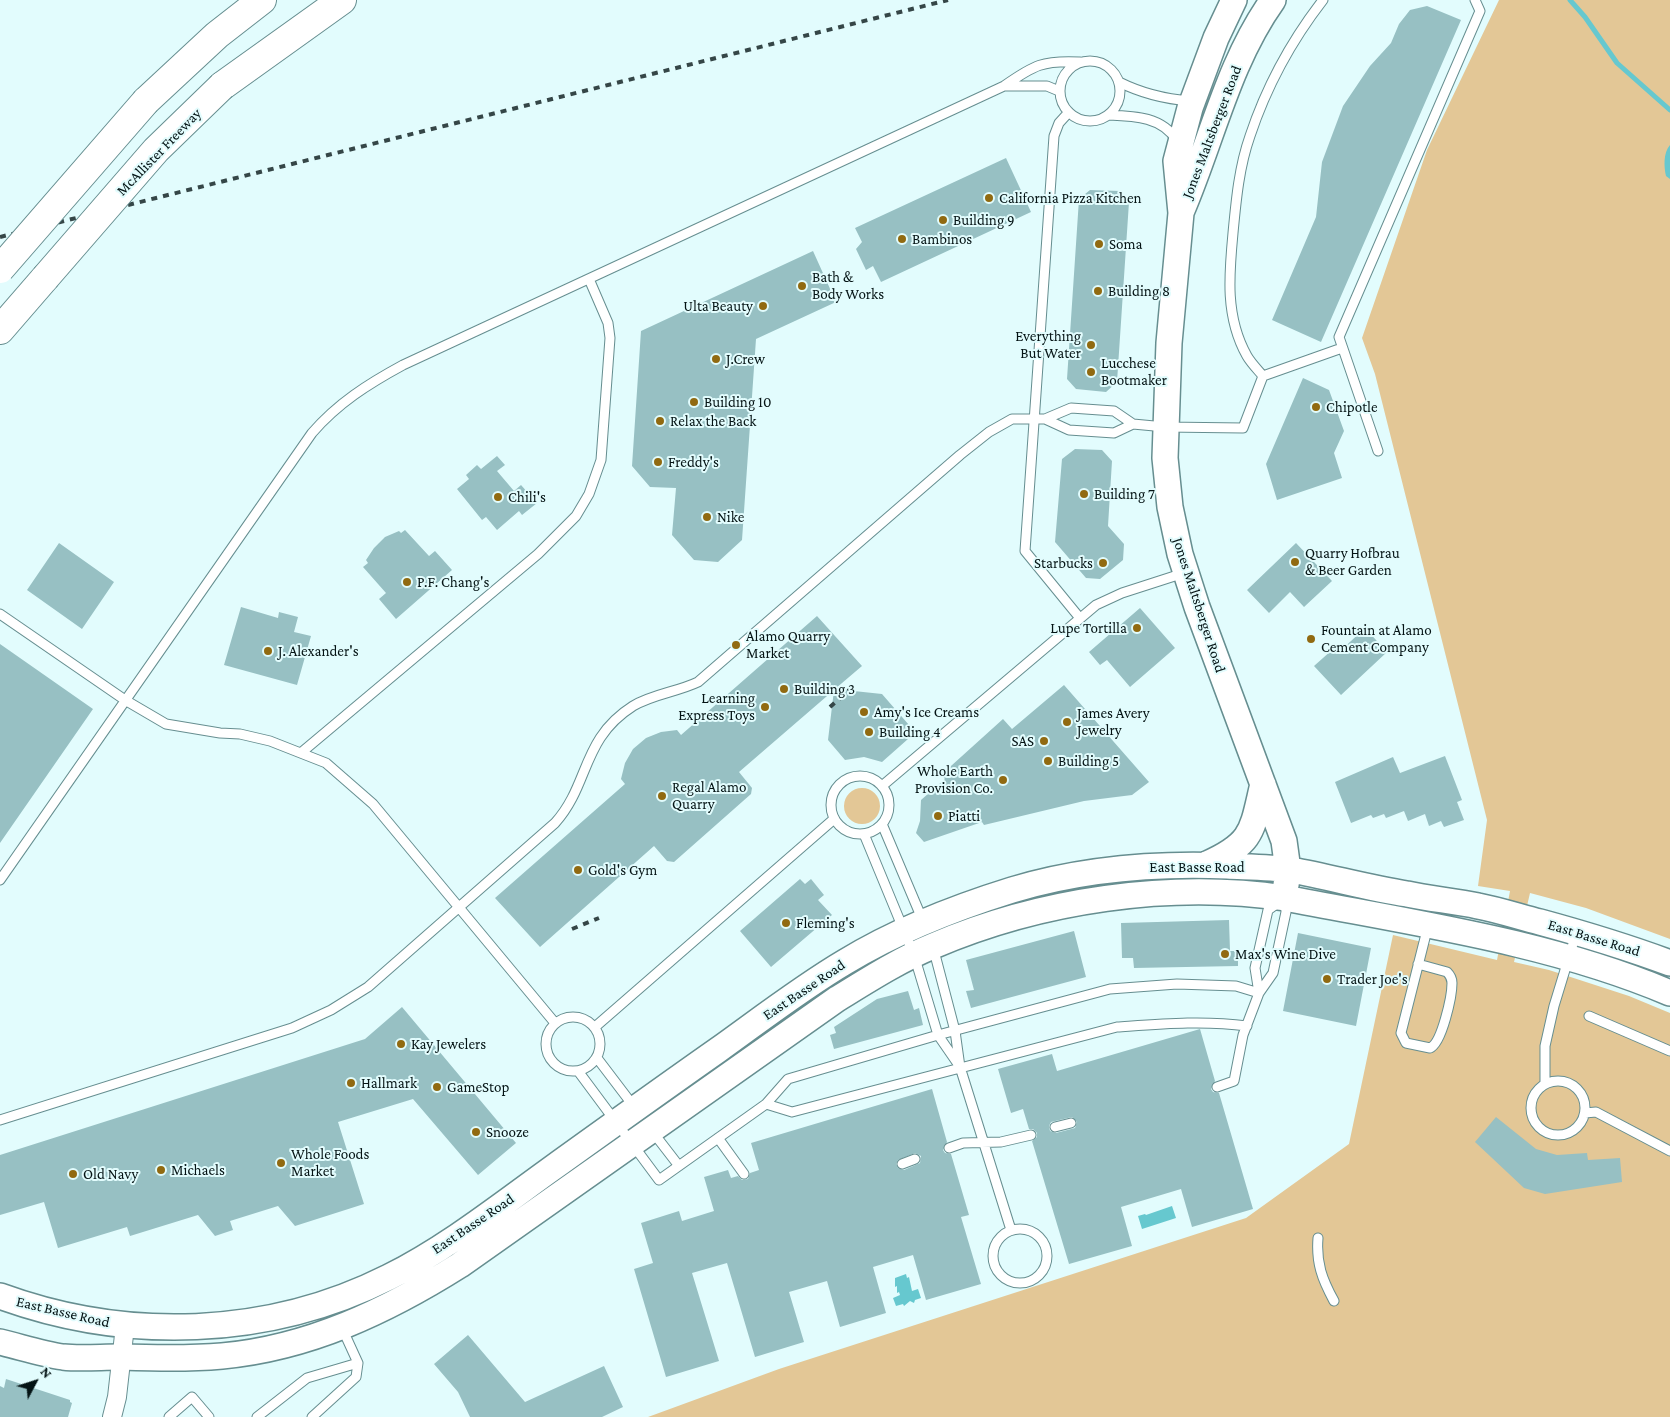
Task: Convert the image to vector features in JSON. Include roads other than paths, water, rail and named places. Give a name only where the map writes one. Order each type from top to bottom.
[{"type":"highway","points":[[0,269],[146,101],[218,35],[262,0]]},
{"type":"highway","name":"McAllister Freeway","points":[[0,330],[156,150],[222,86],[342,0]]},
{"type":"main road","name":"Jones Maltsberger Road","points":[[1234,0],[1216,38],[1193,101],[1179,144],[1176,161],[1181,213],[1169,343],[1165,458],[1170,507],[1186,573],[1284,841],[1288,870],[1285,898]]},
{"type":"main road","name":"Jones Maltsberger Road","points":[[1181,213],[1199,170],[1217,112],[1244,50],[1273,0]]},
{"type":"main road","points":[[1206,865],[1231,853],[1248,836],[1254,824],[1263,784]]},
{"type":"main road","name":"East Basse Road","points":[[922,937],[982,900],[1064,877],[1105,869],[1162,865],[1206,865],[1288,870],[1405,894],[1482,906],[1624,945],[1670,963]]},
{"type":"main road","name":"East Basse Road","points":[[0,1342],[63,1357],[177,1359],[223,1356],[292,1343],[342,1327],[403,1300],[482,1250],[637,1124],[844,962],[922,937],[996,923],[1072,904],[1142,894],[1252,893],[1428,926],[1570,958],[1622,973],[1670,993]]},
{"type":"main road","name":"East Basse Road","points":[[0,1296],[83,1320],[125,1326],[215,1326],[301,1311],[388,1278],[637,1124]]},
{"type":"main road","points":[[467,1229],[482,1250]]},
{"type":"street","points":[[112,1417],[117,1397],[125,1326]]},
{"type":"lane","points":[[1263,376],[1247,356],[1234,324],[1228,282],[1237,190],[1249,138],[1262,105],[1299,31],[1323,0]]},
{"type":"lane","points":[[1378,452],[1339,337],[1480,11],[1475,0]]},
{"type":"lane","points":[[0,880],[312,433],[324,419],[364,386],[403,366],[1004,86],[1028,69],[1053,60],[1080,62],[1092,60],[1104,63],[1114,71],[1120,82],[1117,106],[1109,115],[1091,122],[1081,120],[1069,112],[1061,101],[1059,91],[1063,76],[1067,70],[1080,62]]},
{"type":"lane","points":[[1120,82],[1138,92],[1165,99],[1193,101]]},
{"type":"lane","points":[[1004,86],[1047,86],[1059,91]]},
{"type":"lane","points":[[1069,112],[1059,122],[1054,136],[1025,551],[1080,617]]},
{"type":"lane","points":[[1109,115],[1151,120],[1170,129],[1179,144]]},
{"type":"lane","points":[[302,752],[538,554],[576,516],[589,494],[601,460],[610,338],[608,323],[589,279]]},
{"type":"lane","points":[[0,1120],[313,1019],[368,987],[562,816],[598,739],[624,712],[646,699],[684,689],[698,682],[989,432],[1012,419],[1045,419],[1071,408],[1114,411],[1133,424],[1165,427],[1243,428],[1263,376],[1342,348]]},
{"type":"lane","points":[[1045,419],[1068,430],[1114,433],[1133,424]]},
{"type":"lane","points":[[882,786],[1096,605],[1122,593],[1186,573]]},
{"type":"lane","points":[[0,614],[125,700],[166,724],[220,733],[240,734],[270,741],[326,763],[373,804],[555,1023]]},
{"type":"lane","points":[[865,777],[882,786],[889,801],[886,817],[882,824],[874,831],[864,834],[846,831],[834,819],[831,804],[833,794],[838,786],[846,780],[865,777]]},
{"type":"lane","points":[[594,1027],[834,819]]},
{"type":"lane","points":[[882,824],[955,1031],[960,1067],[1012,1230]]},
{"type":"lane","points":[[864,834],[922,937],[938,1035],[960,1067]]},
{"type":"lane","points":[[1260,993],[1255,968],[1268,910],[1285,898]]},
{"type":"lane","points":[[1217,1087],[1234,1082],[1246,1026],[1260,993],[1273,973],[1286,912],[1285,898]]},
{"type":"lane","points":[[1418,964],[1448,972],[1452,982],[1442,1033],[1438,1041],[1430,1048],[1406,1043],[1401,1033],[1418,964],[1428,926]]},
{"type":"lane","points":[[1545,1084],[1545,1046],[1554,1006],[1577,932]]},
{"type":"lane","points":[[597,1058],[637,1124],[659,1180],[766,1104],[788,1079],[938,1035],[1110,989],[1176,984],[1236,986],[1260,993]]},
{"type":"lane","points":[[575,1016],[586,1020],[594,1027],[600,1036],[600,1048],[597,1058],[586,1069],[568,1071],[559,1067],[546,1051],[549,1031],[555,1023],[564,1018],[575,1016]]},
{"type":"lane","points":[[1589,1016],[1670,1051]]},
{"type":"lane","points":[[766,1104],[792,1112],[1117,1027],[1172,1022],[1228,1023],[1246,1026]]},
{"type":"lane","points":[[578,1071],[637,1124],[679,1166]]},
{"type":"lane","points":[[1553,1081],[1570,1084],[1582,1096],[1585,1113],[1582,1121],[1570,1133],[1552,1134],[1544,1131],[1532,1116],[1531,1107],[1533,1098],[1545,1084],[1553,1081]]},
{"type":"lane","points":[[1585,1113],[1596,1112],[1670,1151]]},
{"type":"lane","points":[[1055,1127],[1071,1123]]},
{"type":"lane","points":[[949,1148],[963,1143],[1001,1142],[1030,1135]]},
{"type":"lane","points":[[718,1138],[744,1174]]},
{"type":"lane","points":[[902,1164],[915,1160]]},
{"type":"lane","points":[[1022,1229],[1032,1232],[1040,1238],[1046,1248],[1047,1258],[1044,1268],[1038,1276],[1029,1282],[1018,1283],[1008,1280],[1000,1274],[994,1265],[993,1254],[996,1244],[1002,1236],[1012,1230],[1022,1229]]},
{"type":"lane","points":[[1318,1238],[1317,1261],[1323,1281],[1334,1301]]},
{"type":"lane","points":[[312,1417],[356,1377],[358,1363],[342,1327]]},
{"type":"lane","points":[[257,1417],[307,1378],[358,1363]]},
{"type":"lane","points":[[170,1417],[192,1397],[209,1417]]},
{"type":"water","points":[[1670,145],[1670,179],[1666,176],[1665,156]]},
{"type":"water","points":[[1172,1206],[1176,1218],[1142,1229],[1138,1216]]},
{"type":"water","points":[[906,1274],[907,1278],[909,1277],[912,1291],[918,1289],[921,1298],[915,1300],[914,1303],[910,1301],[904,1306],[903,1304],[896,1306],[893,1298],[900,1295],[899,1292],[897,1293],[897,1286],[895,1287],[895,1278]]},
{"type":"waterway","points":[[1570,0],[1585,17],[1617,63],[1670,110]]},
{"type":"railway","points":[[0,237],[948,0]]},
{"type":"railway","points":[[830,707],[856,684]]},
{"type":"railway","points":[[572,929],[599,918]]},
{"type":"place","name":"California Pizza Kitchen","points":[[989,198]]},
{"type":"place","name":"Building 9","points":[[943,220]]},
{"type":"place","name":"Bambinos","points":[[902,239]]},
{"type":"place","name":"Soma","points":[[1099,244]]},
{"type":"place","name":"Bath & Body Works","points":[[802,286]]},
{"type":"place","name":"Building 8","points":[[1098,291]]},
{"type":"place","name":"Ulta Beauty","points":[[763,306]]},
{"type":"place","name":"Everything But Water","points":[[1091,345]]},
{"type":"place","name":"J.Crew","points":[[716,359]]},
{"type":"place","name":"Lucchese Bootmaker","points":[[1091,372]]},
{"type":"place","name":"Building 10","points":[[694,402]]},
{"type":"place","name":"Chipotle","points":[[1316,407]]},
{"type":"place","name":"Relax the Back","points":[[660,421]]},
{"type":"place","name":"Freddy's","points":[[658,462]]},
{"type":"place","name":"Building 7","points":[[1084,494]]},
{"type":"place","name":"Chili's","points":[[498,497]]},
{"type":"place","name":"Nike","points":[[707,517]]},
{"type":"place","name":"Quarry Hofbrau & Beer Garden","points":[[1295,562]]},
{"type":"place","name":"Starbucks","points":[[1103,563]]},
{"type":"place","name":"P.F. Chang's","points":[[407,582]]},
{"type":"place","name":"Lupe Tortilla","points":[[1137,628]]},
{"type":"place","name":"Fountain at Alamo Cement Company","points":[[1311,639]]},
{"type":"place","name":"Alamo Quarry Market","points":[[736,645]]},
{"type":"place","name":"J. Alexander's","points":[[268,651]]},
{"type":"place","name":"Building 3","points":[[784,689]]},
{"type":"place","name":"Learning Express Toys","points":[[765,707]]},
{"type":"place","name":"Amy's Ice Creams","points":[[864,712]]},
{"type":"place","name":"James Avery Jewelry","points":[[1067,722]]},
{"type":"place","name":"Building 4","points":[[869,732]]},
{"type":"place","name":"SAS","points":[[1044,741]]},
{"type":"place","name":"Building 5","points":[[1048,761]]},
{"type":"place","name":"Whole Earth Provision Co.","points":[[1003,780]]},
{"type":"place","name":"Regal Alamo Quarry","points":[[662,796]]},
{"type":"place","name":"Piatti","points":[[938,816]]},
{"type":"place","name":"Gold's Gym","points":[[578,870]]},
{"type":"place","name":"Fleming's","points":[[786,923]]},
{"type":"place","name":"Max's Wine Dive","points":[[1225,954]]},
{"type":"place","name":"Trader Joe's","points":[[1327,979]]},
{"type":"place","name":"Kay Jewelers","points":[[401,1044]]},
{"type":"place","name":"Hallmark","points":[[351,1083]]},
{"type":"place","name":"GameStop","points":[[437,1087]]},
{"type":"place","name":"Snooze","points":[[476,1132]]},
{"type":"place","name":"Whole Foods Market","points":[[281,1163]]},
{"type":"place","name":"Michaels","points":[[161,1170]]},
{"type":"place","name":"Old Navy","points":[[73,1174]]}]
